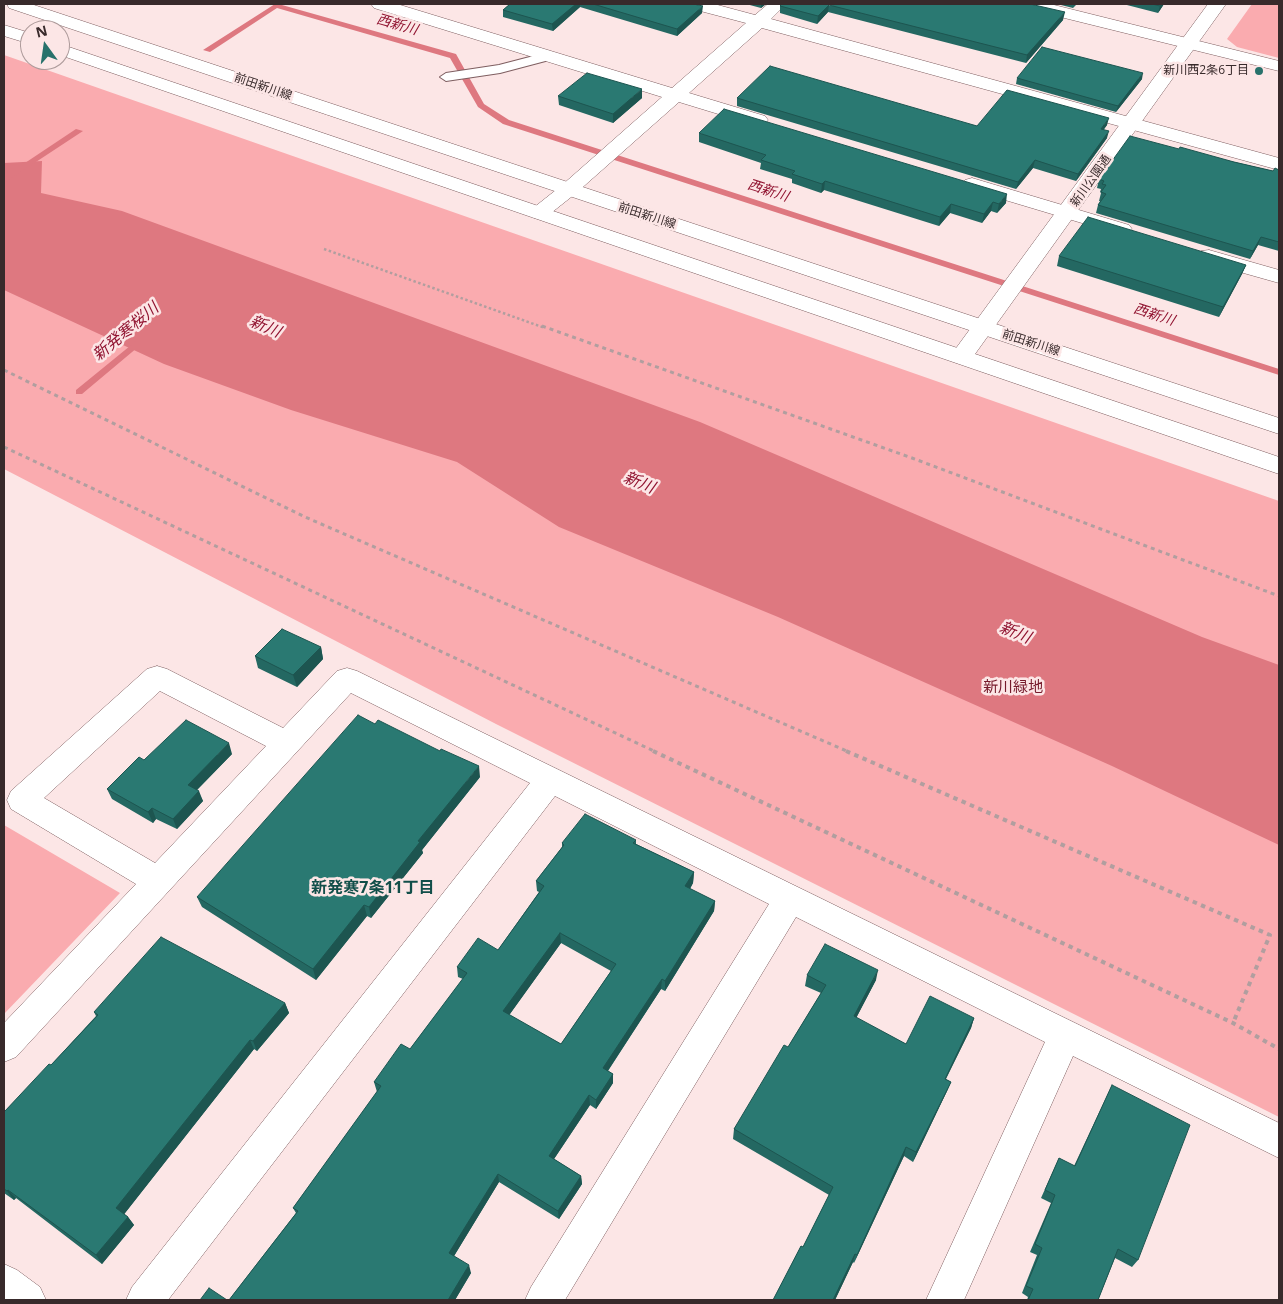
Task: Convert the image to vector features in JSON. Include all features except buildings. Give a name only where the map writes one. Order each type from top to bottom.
[{"type":"street","name":"前田新川線","points":[[15,4],[1279,426]]},
{"type":"street","points":[[380,4],[777,126]]},
{"type":"street","points":[[695,4],[1279,164]]},
{"type":"street","points":[[539,213],[568,190],[778,4]]},
{"type":"street","points":[[1030,4],[1279,66]]},
{"type":"street","name":"新川公園通","points":[[962,356],[1068,213],[1217,4]]},
{"type":"street","points":[[4,30],[20,36]]},
{"type":"street","name":"前田新川線","points":[[70,52],[1279,466]]},
{"type":"street","points":[[955,179],[1141,235]]},
{"type":"street","points":[[1187,249],[1279,277]]},
{"type":"street","points":[[158,881],[22,800],[157,677],[287,743]]},
{"type":"street","points":[[4,1046],[347,679],[1279,1140]]},
{"type":"street","points":[[145,1300],[550,780]]},
{"type":"street","points":[[544,1300],[790,898]]},
{"type":"street","points":[[945,1300],[1065,1034]]},
{"type":"street","points":[[4,1284],[26,1300]]},
{"type":"lane","points":[[451,76],[500,69],[549,56]]},
{"type":"path","points":[[324,249],[912,458],[1279,596]]},
{"type":"path","points":[[4,370],[305,517],[1270,935],[1233,1023]]},
{"type":"path","points":[[4,447],[1233,1023],[1279,1048]]},
{"type":"green space","points":[[1252,4],[1279,4],[1279,58],[1237,47],[1227,39]]},
{"type":"green space","name":"新川緑地","points":[[4,55],[20,61],[20,70],[47,70],[1279,501],[1279,1117],[496,724],[4,469]]},
{"type":"green space","points":[[4,825],[120,893],[4,1014]]},
{"type":"water","name":"新川","points":[[42,161],[41,193],[122,211],[700,422],[1202,637],[1279,665],[1279,845],[1112,766],[778,617],[559,527],[457,462],[291,410],[164,364],[4,290],[4,163]]},
{"type":"waterway","points":[[207,50],[279,4]]},
{"type":"waterway","name":"西新川","points":[[276,6],[453,56],[481,105],[506,122],[1279,372]]},
{"type":"waterway","points":[[4,181],[79,131]]},
{"type":"waterway","name":"新発寒桜川","points":[[79,392],[141,340]]},
{"type":"place","name":"新川西2条6丁目","points":[[1259,71]]},
{"type":"district","name":"新発寒7条11丁目","points":[[373,888]]}]
